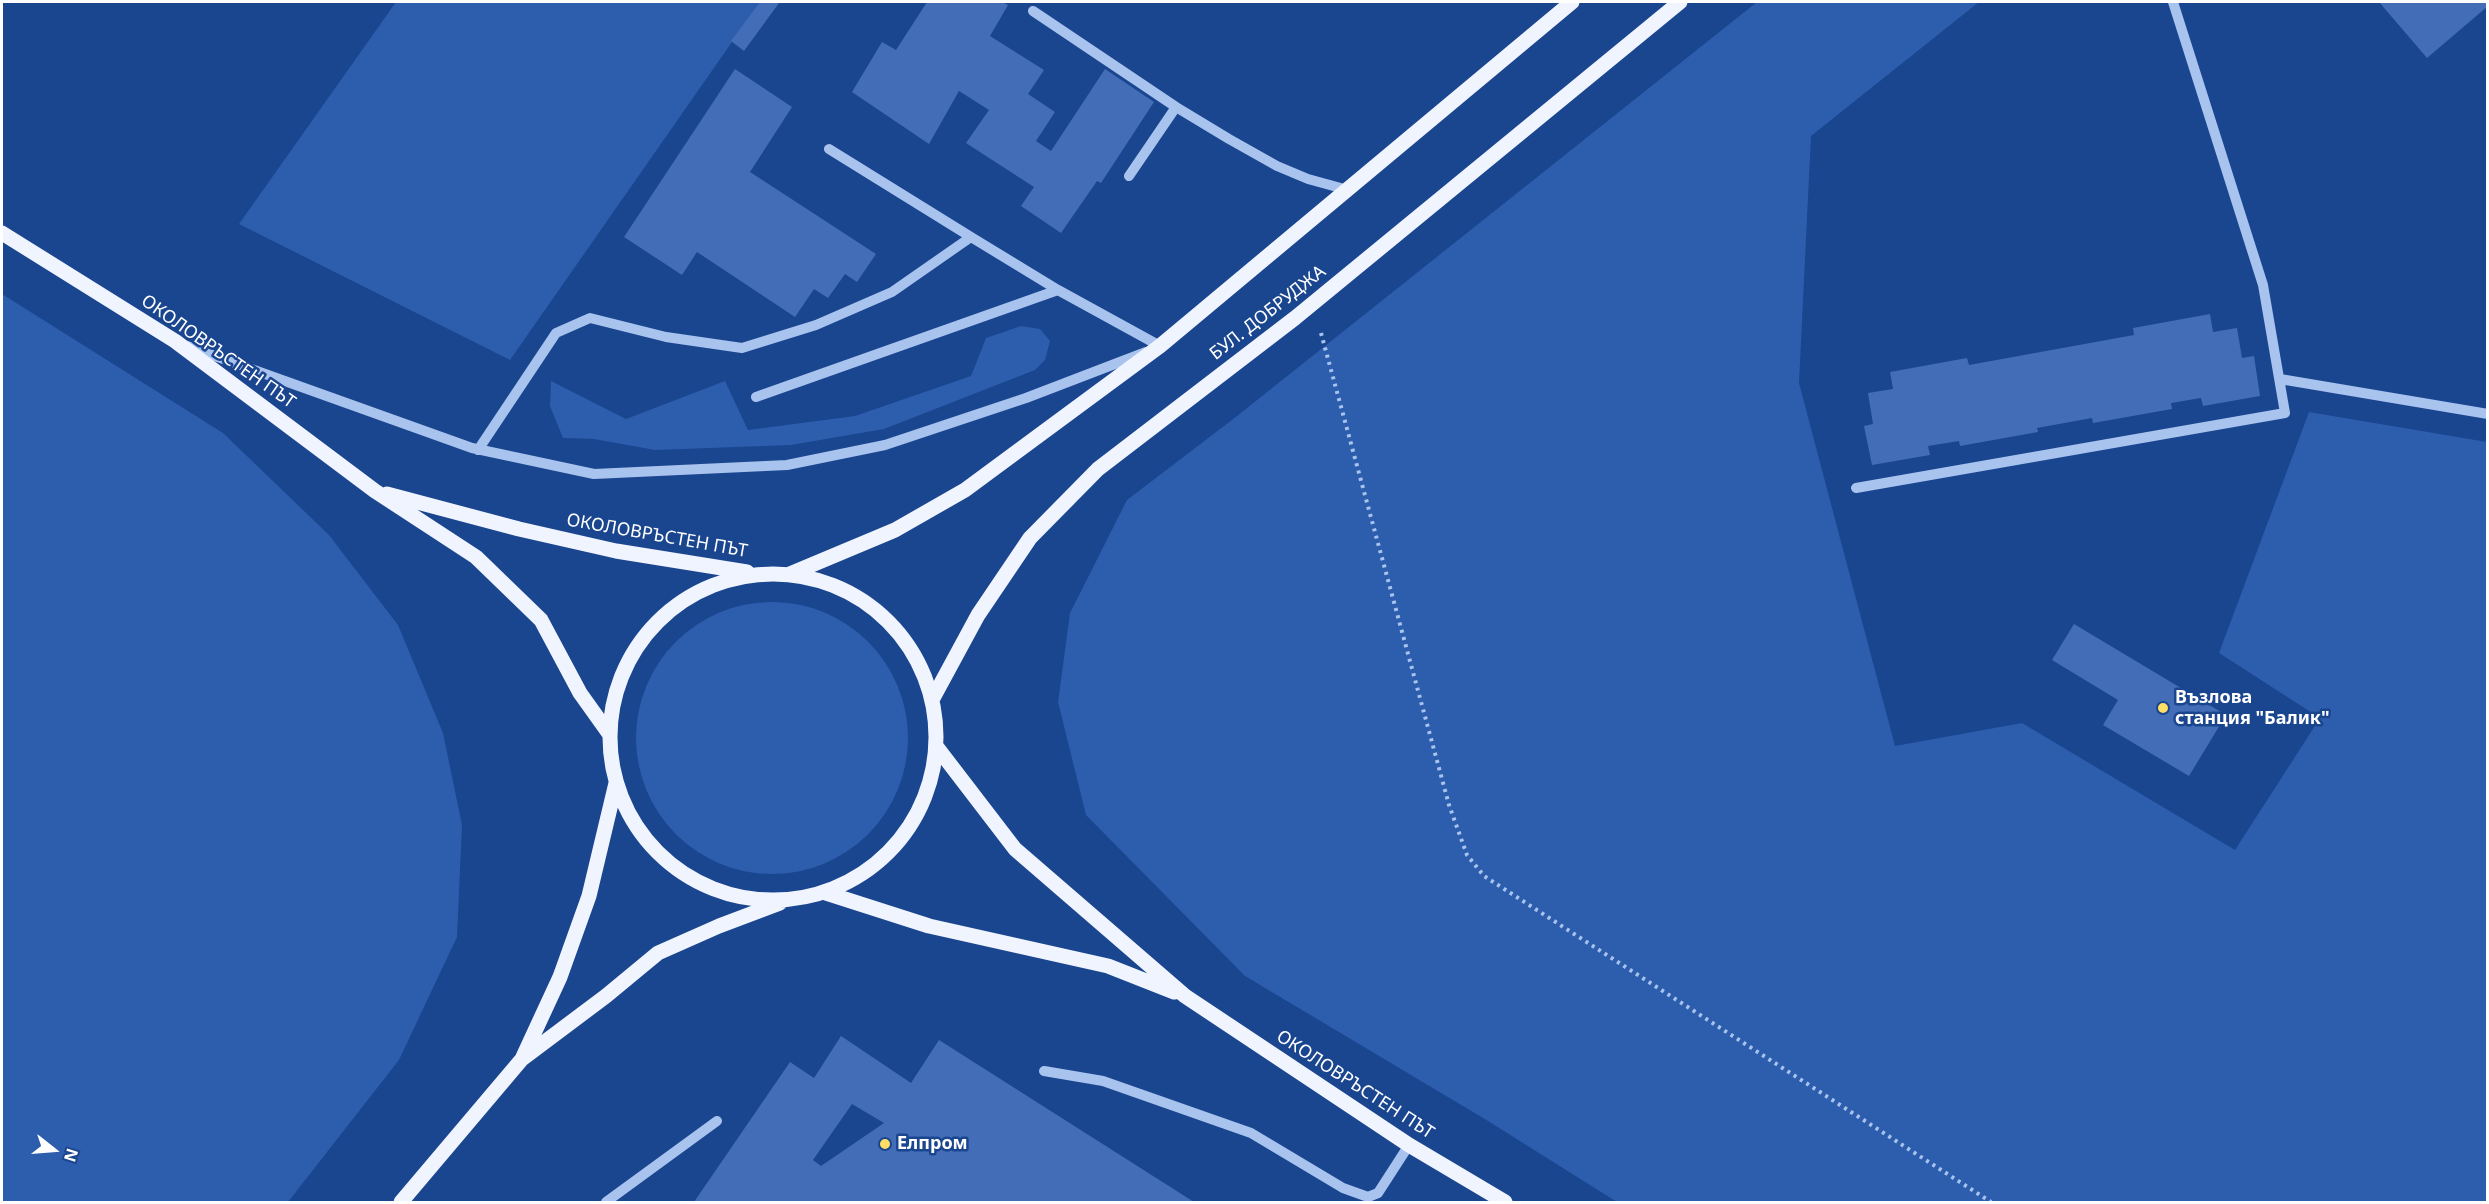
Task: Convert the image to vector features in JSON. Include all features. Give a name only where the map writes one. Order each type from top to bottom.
[{"type":"main road","points":[[790,574],[895,530],[965,490],[1160,346],[1572,2]]},
{"type":"main road","name":"БУЛ. ДОБРУДЖА","points":[[932,700],[978,615],[1030,538],[1098,469],[1313,304],[1680,2]]},
{"type":"main road","name":"ОКОЛОВРЪСТЕН ПЪТ","points":[[2,233],[175,341],[375,491],[476,557],[541,620],[580,693],[610,735]]},
{"type":"main road","name":"ОКОЛОВРЪСТЕН ПЪТ","points":[[375,491],[519,529],[616,551],[757,574]]},
{"type":"main road","points":[[401,1203],[522,1059],[658,954],[719,926],[789,900],[826,893],[863,874],[887,854],[907,831],[922,805],[936,746],[936,722],[922,668],[904,639],[881,614],[854,594],[823,580],[790,574],[757,574],[723,581],[692,594],[664,614],[642,640],[625,669],[614,701],[610,735],[611,759],[616,783],[630,818],[653,848],[681,873],[715,890],[742,897],[789,900]]},
{"type":"main road","name":"ОКОЛОВРЪСТЕН ПЪТ","points":[[936,746],[1015,849],[1185,996],[1408,1145],[1505,1203]]},
{"type":"main road","points":[[522,1059],[560,977],[589,896],[616,783]]},
{"type":"main road","name":"ОКОЛОВРЪСТЕН ПЪТ","points":[[826,893],[929,926],[1107,966],[1185,996]]},
{"type":"lane","points":[[1856,488],[2286,413],[2263,285],[2173,2]]},
{"type":"lane","points":[[1033,11],[1176,107],[1277,165],[1308,179],[1348,190]]},
{"type":"lane","points":[[1129,176],[1176,107]]},
{"type":"lane","points":[[829,149],[1058,290],[1160,346]]},
{"type":"lane","points":[[478,450],[556,333],[590,318],[666,337],[742,348],[816,325],[892,292],[971,237]]},
{"type":"lane","points":[[756,397],[1058,290]]},
{"type":"lane","points":[[175,341],[478,450],[594,474],[787,465],[885,445],[1026,398],[1160,346]]},
{"type":"lane","points":[[2280,380],[2487,414]]},
{"type":"lane","points":[[1044,1071],[1103,1081],[1251,1133],[1343,1188],[1368,1197],[1378,1193],[1408,1145]]},
{"type":"lane","points":[[606,1203],[717,1121]]},
{"type":"path","points":[[1313,304],[1449,805],[1467,855],[1484,876],[1991,1203]]},
{"type":"shaded area","points":[[396,2],[760,2],[510,360],[239,224]]},
{"type":"shaded area","points":[[1757,2],[1979,2],[1811,136],[1799,383],[1895,746],[2022,723],[2235,850],[2320,718],[2219,653],[2309,412],[2487,442],[2487,1202],[1617,1202],[1488,1121],[1245,976],[1086,815],[1058,702],[1070,613],[1127,500],[1237,416]]},
{"type":"shaded area","points":[[2,294],[223,433],[329,535],[398,625],[443,733],[462,825],[457,937],[399,1060],[288,1202],[2,1202]]},
{"type":"shaded area","points":[[1021,326],[1040,329],[1050,341],[1045,360],[1035,370],[884,429],[791,445],[655,450],[594,439],[563,438],[550,406],[551,381],[626,419],[725,381],[748,430],[855,416],[971,376],[986,338]]},
{"type":"shaded area","points":[[772,602],[811,608],[836,618],[868,642],[885,663],[897,686],[905,712],[908,738],[902,777],[892,802],[868,834],[847,851],[824,863],[798,871],[772,874],[733,868],[708,858],[676,834],[659,813],[647,790],[639,764],[636,738],[642,699],[652,674],[676,642],[697,625],[720,613],[746,605]]},
{"type":"building","points":[[760,2],[779,3],[744,51],[731,41]]},
{"type":"building","points":[[927,2],[1002,2],[1008,5],[990,36],[1044,70],[1028,94],[1055,112],[1036,141],[1051,151],[1105,69],[1154,102],[1101,183],[1097,181],[1061,233],[1021,206],[1034,187],[966,143],[989,110],[959,91],[929,144],[852,92],[882,42],[896,50]]},
{"type":"building","points":[[2379,2],[2488,2],[2488,6],[2427,58]]},
{"type":"building","points":[[735,69],[792,107],[750,172],[876,254],[857,282],[845,274],[828,298],[814,289],[795,317],[697,252],[682,275],[624,237]]},
{"type":"building","points":[[2210,314],[2213,332],[2237,328],[2242,358],[2254,356],[2260,396],[2203,406],[2201,398],[2171,403],[2172,409],[2093,423],[2092,418],[2037,428],[2038,432],[1960,446],[1959,441],[1928,446],[1930,455],[1872,465],[1864,426],[1873,424],[1868,393],[1893,389],[1890,372],[1967,358],[1969,365],[2134,335],[2133,328]]},
{"type":"building","name":"Възлова станция \"Балик\"","points":[[2074,624],[2226,715],[2189,776],[2103,725],[2118,700],[2052,660]]},
{"type":"building","points":[[841,1036],[911,1083],[939,1040],[1194,1202],[694,1202],[790,1062],[814,1078]],"holes":[[[852,1104],[884,1123],[821,1166],[813,1160]]]},
{"type":"place","name":"Възлова станция \"Балик\"","points":[[2163,708]]},
{"type":"place","name":"Елпром","points":[[885,1144]]}]
